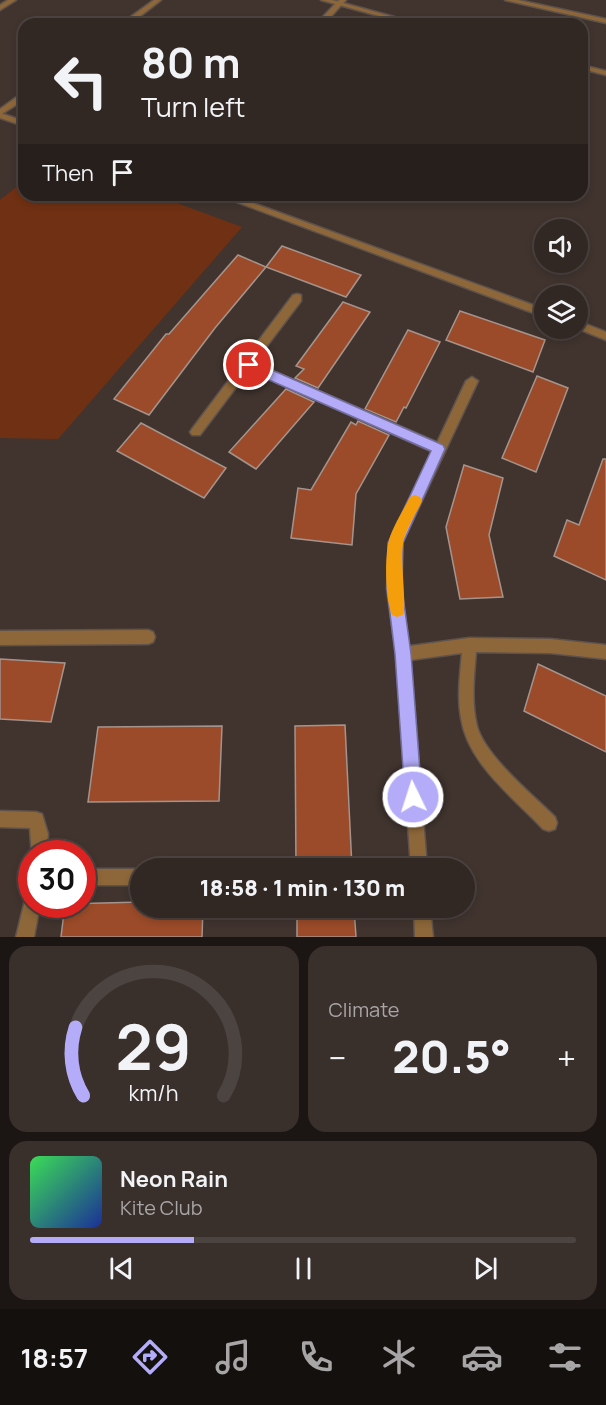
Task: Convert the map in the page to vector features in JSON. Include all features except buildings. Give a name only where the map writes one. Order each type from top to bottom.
[{"type":"street","points":[[0,9],[13,0]]},
{"type":"street","points":[[133,18],[158,0]]},
{"type":"street","points":[[324,0],[341,2],[396,18]]},
{"type":"street","points":[[508,0],[606,21]]},
{"type":"street","points":[[326,18],[341,2]]},
{"type":"street","points":[[588,68],[606,73]]},
{"type":"street","points":[[0,114],[18,100]]},
{"type":"street","points":[[0,114],[18,122]]},
{"type":"street","points":[[238,201],[534,309]]},
{"type":"street","points":[[196,432],[249,365],[297,298]]},
{"type":"street","points":[[588,329],[606,336]]},
{"type":"street","points":[[249,365],[438,449]]},
{"type":"street","points":[[418,858],[403,654],[394,589],[396,543],[438,449],[472,381]]},
{"type":"street","points":[[0,638],[148,637]]},
{"type":"street","points":[[403,654],[469,645],[550,646],[606,652]]},
{"type":"street","points":[[469,645],[466,708],[470,729],[477,747],[549,823]]},
{"type":"street","points":[[0,819],[36,820],[39,840]]},
{"type":"street","points":[[96,877],[130,877]]},
{"type":"street","points":[[25,937],[29,918]]},
{"type":"street","points":[[423,918],[424,937]]},
{"type":"shaded area","points":[[18,186],[18,201],[171,201],[242,227],[58,439],[0,438],[0,200]]},
{"type":"slow traffic","points":[[397,610],[394,589],[396,543],[415,501]]},
{"type":"route","points":[[249,365],[438,449],[396,543],[394,589],[403,654],[413,797]]}]
